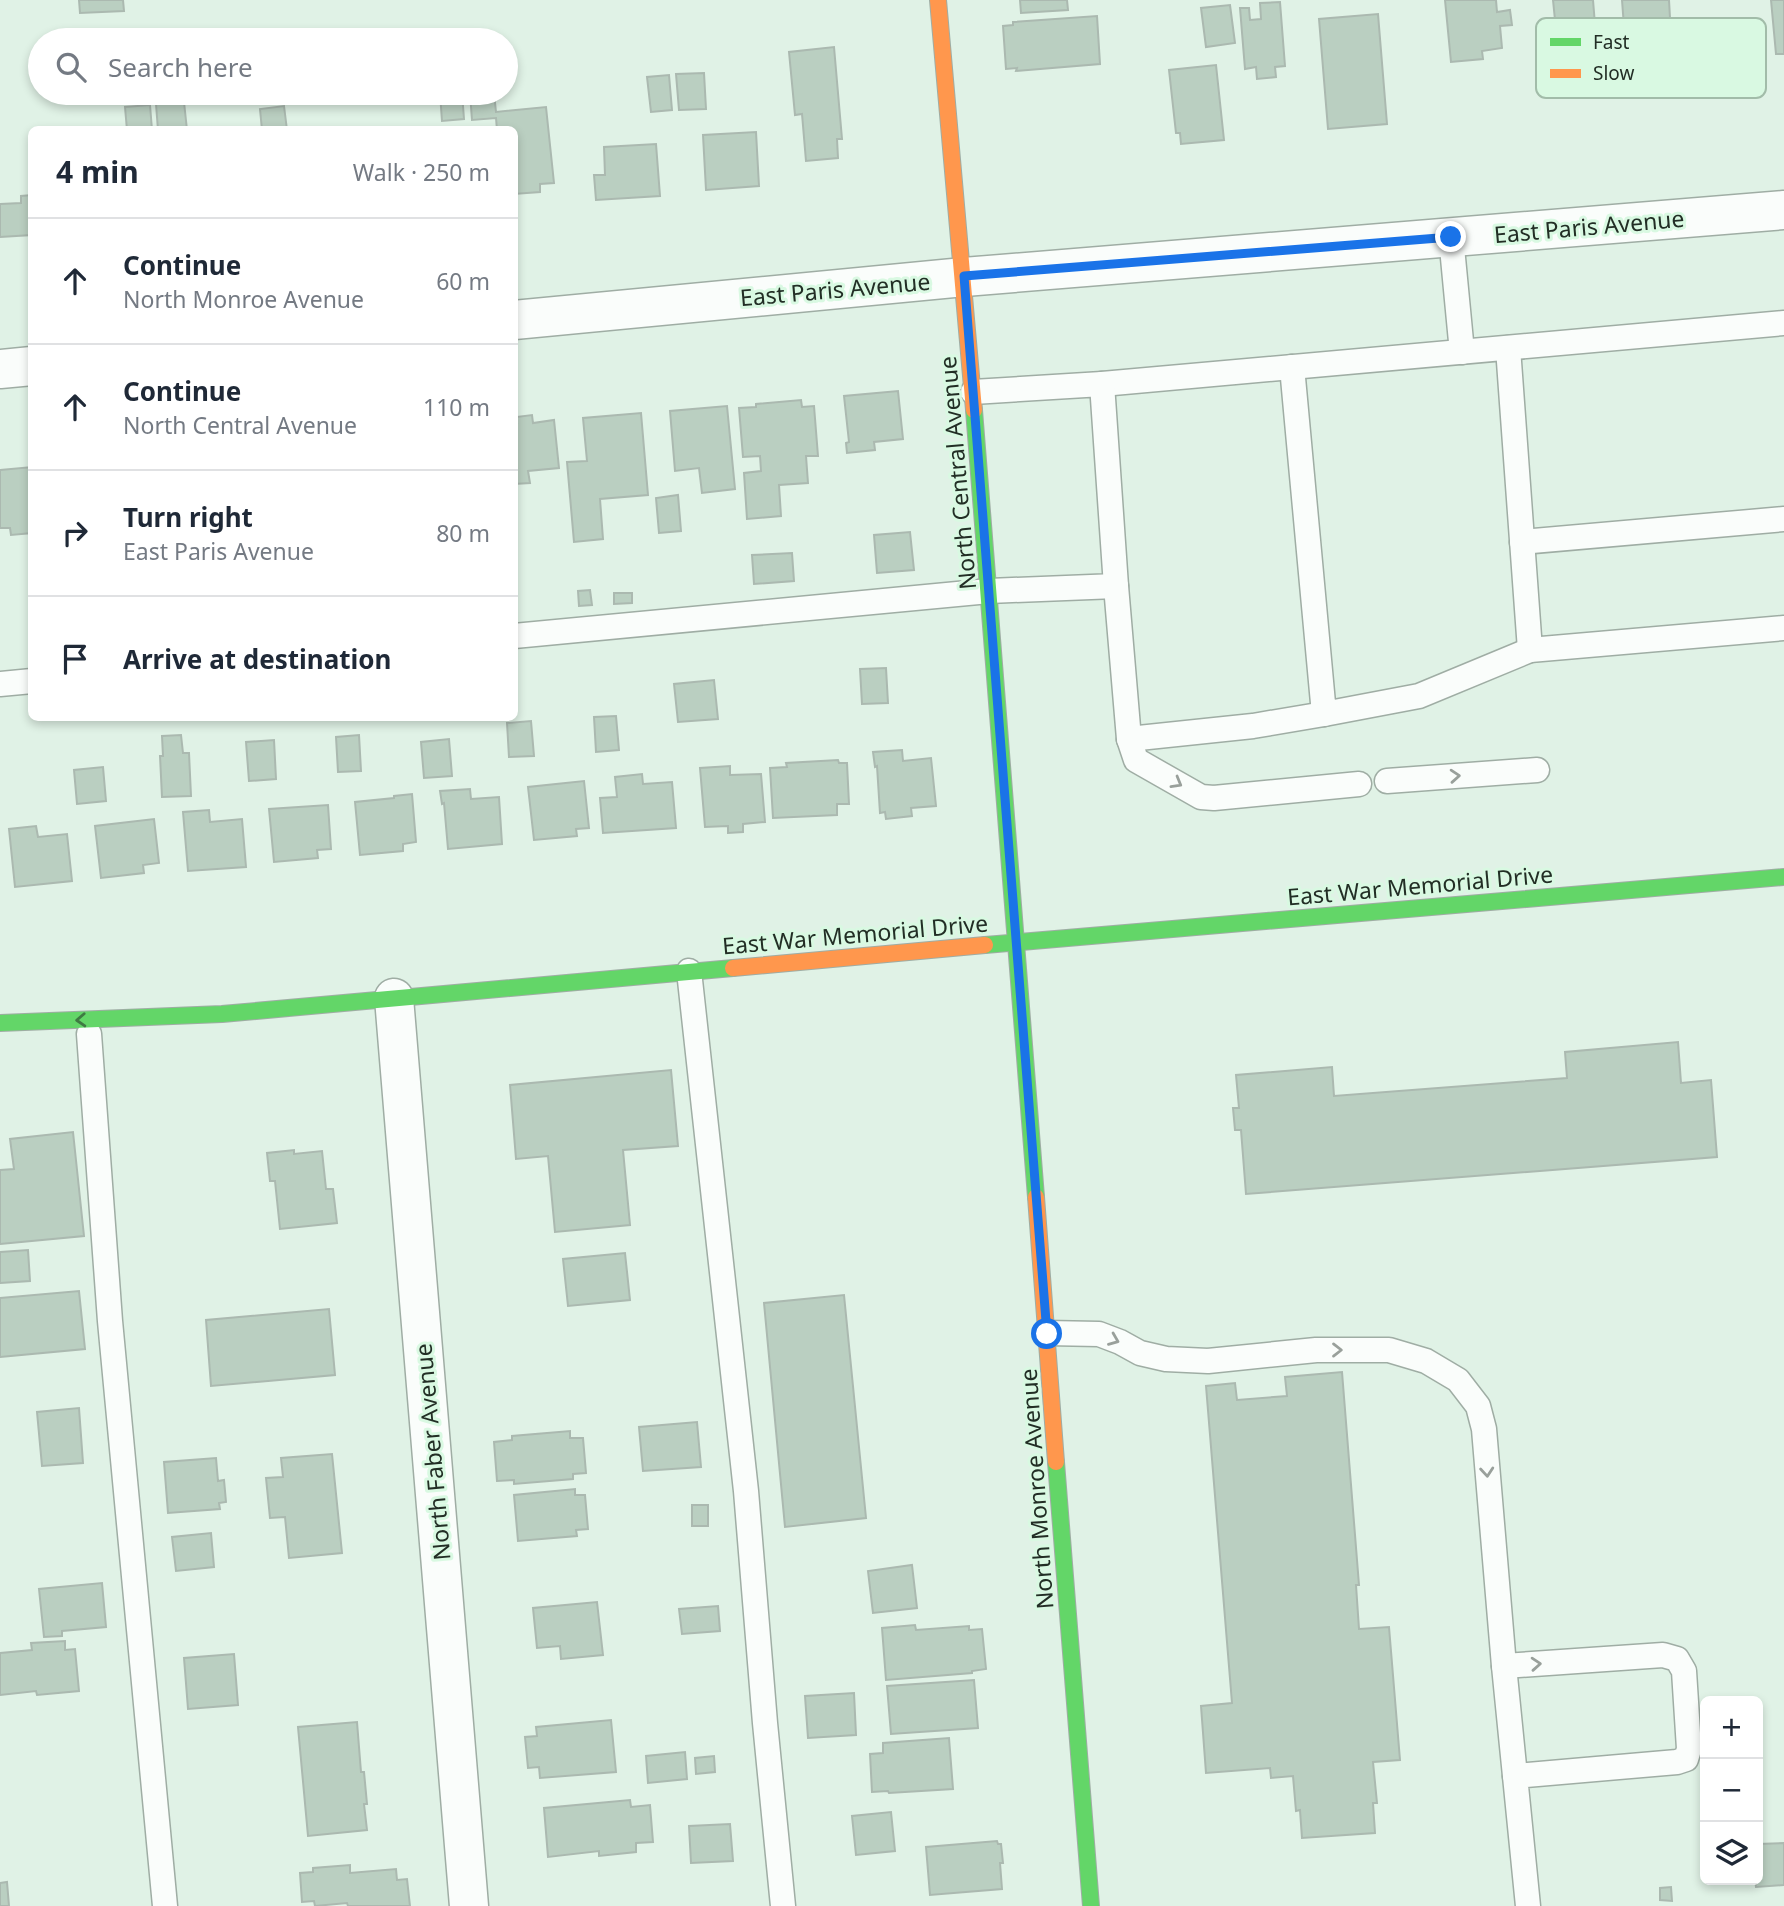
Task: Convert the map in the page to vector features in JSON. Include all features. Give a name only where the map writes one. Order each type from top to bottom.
[{"type":"main road","name":"North Central Avenue","points":[[938,0],[964,276],[1017,942]]},
{"type":"main road","name":"East War Memorial Drive","points":[[0,1023],[222,1013],[1784,877]]},
{"type":"main road","name":"North Monroe Avenue","points":[[1017,942],[1091,1906]]},
{"type":"main road","name":"East War Memorial Drive","points":[[82,1035],[222,1013]]},
{"type":"street","name":"East Paris Avenue","points":[[518,320],[964,276],[1784,210]]},
{"type":"street","points":[[0,369],[28,366]]},
{"type":"street","name":"North Faber Avenue","points":[[394,998],[469,1906]]},
{"type":"lane","points":[[1451,237],[1462,352]]},
{"type":"lane","points":[[973,392],[1102,384],[1784,323]]},
{"type":"lane","points":[[1508,348],[1530,650]]},
{"type":"lane","points":[[1292,367],[1325,714]]},
{"type":"lane","points":[[1102,384],[1129,739],[1136,760],[1201,797],[1359,784]]},
{"type":"lane","points":[[1522,541],[1784,519]]},
{"type":"lane","points":[[518,636],[989,591],[1116,586]]},
{"type":"lane","points":[[1129,739],[1253,726],[1419,695],[1530,650],[1784,628]]},
{"type":"lane","points":[[0,684],[28,681]]},
{"type":"lane","points":[[1387,781],[1537,770]]},
{"type":"lane","points":[[689,971],[746,1491],[783,1906]]},
{"type":"lane","points":[[82,1035],[165,1906]]},
{"type":"lane","points":[[1047,1334],[1099,1334],[1140,1353],[1166,1359],[1208,1362],[1316,1350],[1389,1350],[1426,1361],[1458,1380],[1478,1406],[1484,1429],[1528,1906]]},
{"type":"lane","points":[[1504,1666],[1663,1655],[1677,1659],[1684,1671],[1689,1749],[1686,1759],[1516,1776]]},
{"type":"building","points":[[79,0],[123,0],[124,11],[80,13]]},
{"type":"building","points":[[1020,0],[1067,0],[1068,10],[1021,13]]},
{"type":"building","points":[[1445,0],[1496,0],[1497,12],[1510,10],[1512,25],[1500,26],[1502,48],[1482,51],[1483,59],[1451,62]]},
{"type":"building","points":[[1553,0],[1593,0],[1594,18],[1555,18]]},
{"type":"building","points":[[1622,0],[1669,0],[1670,18],[1623,18]]},
{"type":"building","points":[[1771,0],[1784,0],[1784,54],[1776,54]]},
{"type":"building","points":[[1280,2],[1285,66],[1275,67],[1276,77],[1257,79],[1256,67],[1245,69],[1240,8],[1249,8],[1250,20],[1261,19],[1260,3]]},
{"type":"building","points":[[1230,5],[1235,43],[1206,47],[1201,8]]},
{"type":"building","points":[[1378,14],[1387,124],[1328,129],[1319,19]]},
{"type":"building","points":[[1097,16],[1100,64],[1016,71],[1017,68],[1006,69],[1003,26],[1013,25],[1013,22]]},
{"type":"building","points":[[834,47],[842,139],[837,139],[838,158],[806,161],[802,114],[795,115],[789,52]]},
{"type":"building","points":[[1216,65],[1224,140],[1181,144],[1180,133],[1176,133],[1169,70]]},
{"type":"building","points":[[704,73],[706,109],[679,110],[676,74]]},
{"type":"building","points":[[669,75],[672,110],[651,112],[647,77]]},
{"type":"building","points":[[150,105],[152,126],[127,126],[125,107]]},
{"type":"building","points":[[156,105],[184,105],[187,126],[158,126]]},
{"type":"building","points":[[441,105],[463,105],[464,119],[442,121]]},
{"type":"building","points":[[471,105],[495,105],[496,112],[546,107],[554,183],[540,184],[540,192],[518,194],[518,126],[497,126],[496,118],[472,120]]},
{"type":"building","points":[[284,106],[286,126],[262,126],[260,109]]},
{"type":"building","points":[[756,132],[759,186],[706,190],[703,135]]},
{"type":"building","points":[[656,144],[660,196],[596,200],[594,175],[605,175],[604,147]]},
{"type":"building","points":[[28,195],[28,235],[0,237],[0,204],[21,203],[21,196]]},
{"type":"building","points":[[898,391],[903,439],[874,442],[875,450],[847,453],[846,443],[849,442],[844,396]]},
{"type":"building","points":[[801,400],[802,407],[814,406],[818,456],[806,456],[808,483],[779,485],[781,516],[747,519],[744,473],[761,471],[760,456],[743,457],[739,408]]},
{"type":"building","points":[[727,406],[735,489],[702,493],[699,468],[675,471],[670,411]]},
{"type":"building","points":[[641,413],[648,495],[600,499],[603,539],[574,542],[567,462],[587,461],[583,418]]},
{"type":"building","points":[[532,415],[533,423],[554,420],[559,468],[528,471],[530,483],[518,484],[518,417]]},
{"type":"building","points":[[28,467],[28,533],[11,535],[10,528],[0,528],[0,470]]},
{"type":"building","points":[[678,495],[681,531],[659,533],[656,498]]},
{"type":"building","points":[[910,532],[914,570],[877,573],[874,535]]},
{"type":"building","points":[[792,553],[794,581],[754,584],[752,555]]},
{"type":"building","points":[[590,590],[592,605],[579,606],[578,591]]},
{"type":"building","points":[[614,593],[632,593],[632,603],[614,604]]},
{"type":"building","points":[[886,668],[888,703],[862,704],[860,669]]},
{"type":"building","points":[[714,680],[718,719],[678,722],[674,684]]},
{"type":"building","points":[[616,716],[619,750],[596,752],[594,717]]},
{"type":"building","points":[[531,721],[534,756],[509,757],[507,723]]},
{"type":"building","points":[[181,735],[183,753],[189,753],[191,796],[162,797],[162,736]]},
{"type":"building","points":[[359,735],[361,771],[338,772],[336,737]]},
{"type":"building","points":[[449,739],[452,776],[424,778],[421,742]]},
{"type":"building","points":[[274,740],[276,779],[249,781],[246,742]]},
{"type":"building","points":[[902,750],[903,761],[931,758],[936,806],[911,808],[912,816],[886,819],[885,812],[880,813],[877,766],[875,767],[873,752]]},
{"type":"building","points":[[838,760],[839,763],[847,763],[849,804],[837,804],[837,815],[773,818],[770,768],[787,767],[786,763]]},
{"type":"building","points":[[730,766],[730,775],[761,774],[765,822],[743,824],[743,832],[728,833],[728,826],[705,827],[700,768]]},
{"type":"building","points":[[103,767],[106,801],[77,804],[74,770]]},
{"type":"building","points":[[642,774],[643,784],[672,782],[676,828],[603,833],[600,798],[617,797],[615,777]]},
{"type":"building","points":[[584,781],[589,828],[576,829],[577,836],[534,840],[528,787]]},
{"type":"building","points":[[470,789],[471,799],[499,797],[502,844],[448,849],[444,803],[442,804],[440,791]]},
{"type":"building","points":[[412,794],[416,842],[403,844],[403,851],[360,855],[355,802]]},
{"type":"building","points":[[328,805],[331,849],[317,850],[318,858],[274,862],[269,809]]},
{"type":"building","points":[[209,810],[210,822],[242,819],[246,867],[188,871],[183,812]]},
{"type":"building","points":[[154,819],[159,863],[143,865],[144,873],[101,878],[95,826]]},
{"type":"building","points":[[36,826],[38,837],[67,834],[72,881],[15,887],[9,829]]},
{"type":"building","points":[[1678,1042],[1681,1083],[1711,1080],[1717,1157],[1246,1194],[1241,1130],[1235,1130],[1233,1108],[1239,1108],[1236,1075],[1332,1067],[1334,1096],[1567,1078],[1565,1052]]},
{"type":"building","points":[[671,1070],[678,1146],[623,1150],[630,1225],[555,1232],[548,1156],[516,1159],[510,1085]]},
{"type":"building","points":[[73,1132],[84,1236],[0,1244],[0,1170],[14,1169],[10,1139]]},
{"type":"building","points":[[294,1150],[294,1154],[322,1151],[326,1189],[333,1189],[337,1223],[280,1229],[275,1181],[270,1181],[267,1153]]},
{"type":"building","points":[[28,1250],[30,1281],[0,1283],[0,1252]]},
{"type":"building","points":[[625,1253],[630,1300],[568,1306],[563,1259]]},
{"type":"building","points":[[79,1291],[85,1349],[0,1357],[0,1298]]},
{"type":"building","points":[[844,1295],[866,1518],[785,1527],[764,1303]]},
{"type":"building","points":[[329,1309],[335,1375],[211,1386],[206,1320]]},
{"type":"building","points":[[1342,1372],[1359,1585],[1356,1585],[1359,1629],[1389,1627],[1400,1760],[1373,1762],[1377,1803],[1373,1803],[1375,1833],[1302,1838],[1293,1776],[1271,1778],[1270,1768],[1206,1773],[1201,1706],[1232,1703],[1206,1386],[1235,1383],[1237,1400],[1287,1396],[1285,1377]]},
{"type":"building","points":[[79,1408],[83,1463],[42,1466],[37,1412]]},
{"type":"building","points":[[697,1422],[701,1467],[643,1471],[639,1427]]},
{"type":"building","points":[[570,1431],[570,1438],[583,1438],[586,1473],[573,1474],[573,1479],[514,1484],[514,1480],[497,1481],[494,1442],[512,1440],[512,1436]]},
{"type":"building","points":[[332,1454],[342,1553],[289,1558],[285,1517],[270,1518],[266,1478],[283,1477],[281,1458]]},
{"type":"building","points":[[216,1458],[218,1481],[224,1480],[226,1502],[219,1503],[220,1509],[168,1513],[164,1462]]},
{"type":"building","points":[[575,1489],[575,1495],[585,1495],[588,1529],[576,1530],[577,1536],[518,1541],[514,1495]]},
{"type":"building","points":[[692,1505],[708,1505],[708,1526],[692,1526]]},
{"type":"building","points":[[211,1533],[214,1567],[176,1571],[172,1537]]},
{"type":"building","points":[[912,1565],[917,1608],[873,1613],[868,1571]]},
{"type":"building","points":[[102,1583],[106,1627],[62,1631],[62,1636],[44,1637],[39,1589]]},
{"type":"building","points":[[597,1602],[603,1655],[561,1659],[560,1646],[537,1648],[533,1608]]},
{"type":"building","points":[[718,1606],[720,1631],[682,1634],[679,1609]]},
{"type":"building","points":[[915,1625],[916,1630],[969,1626],[969,1630],[982,1629],[986,1669],[972,1673],[886,1680],[882,1628]]},
{"type":"building","points":[[65,1641],[65,1650],[75,1649],[79,1691],[37,1695],[36,1691],[0,1695],[0,1653],[32,1650],[31,1643]]},
{"type":"building","points":[[234,1654],[238,1705],[188,1709],[184,1658]]},
{"type":"building","points":[[974,1680],[978,1728],[891,1734],[887,1686]]},
{"type":"building","points":[[854,1693],[856,1735],[808,1738],[805,1696]]},
{"type":"building","points":[[611,1720],[616,1772],[540,1778],[539,1767],[528,1768],[525,1737],[537,1736],[536,1727]]},
{"type":"building","points":[[357,1722],[367,1804],[364,1804],[367,1830],[308,1836],[298,1727]]},
{"type":"building","points":[[949,1738],[953,1789],[872,1792],[870,1754],[883,1753],[883,1743]]},
{"type":"building","points":[[685,1752],[687,1779],[648,1783],[646,1756]]},
{"type":"building","points":[[714,1756],[715,1772],[696,1774],[695,1758]]},
{"type":"building","points":[[630,1800],[631,1807],[650,1805],[653,1842],[636,1843],[636,1852],[599,1856],[599,1851],[548,1857],[544,1808]]},
{"type":"building","points":[[891,1812],[895,1851],[856,1855],[852,1816]]},
{"type":"building","points":[[730,1824],[733,1861],[691,1863],[689,1826]]},
{"type":"building","points":[[997,1841],[1001,1844],[1003,1863],[1000,1863],[1002,1889],[930,1895],[926,1847]]},
{"type":"building","points":[[1784,1843],[1784,1885],[1756,1887],[1763,1885],[1763,1844]]},
{"type":"building","points":[[350,1865],[350,1873],[396,1869],[397,1880],[407,1879],[410,1906],[348,1906],[347,1903],[315,1906],[314,1901],[302,1902],[300,1873],[313,1872],[313,1868]]},
{"type":"building","points":[[7,1882],[9,1906],[0,1906],[0,1883]]},
{"type":"building","points":[[1671,1887],[1672,1901],[1660,1900],[1660,1888]]},
{"type":"traffic: fast","points":[[974,410],[1036,1197]]},
{"type":"traffic: fast","points":[[985,945],[1784,877]]},
{"type":"traffic: fast","points":[[0,1023],[222,1014],[733,968]]},
{"type":"traffic: fast","points":[[1056,1462],[1091,1906]]},
{"type":"traffic: slow","points":[[938,0],[974,410]]},
{"type":"traffic: slow","points":[[733,968],[985,945]]},
{"type":"traffic: slow","points":[[1036,1197],[1056,1462]]},
{"type":"route","points":[[1047,1334],[964,276],[1451,237]]}]
